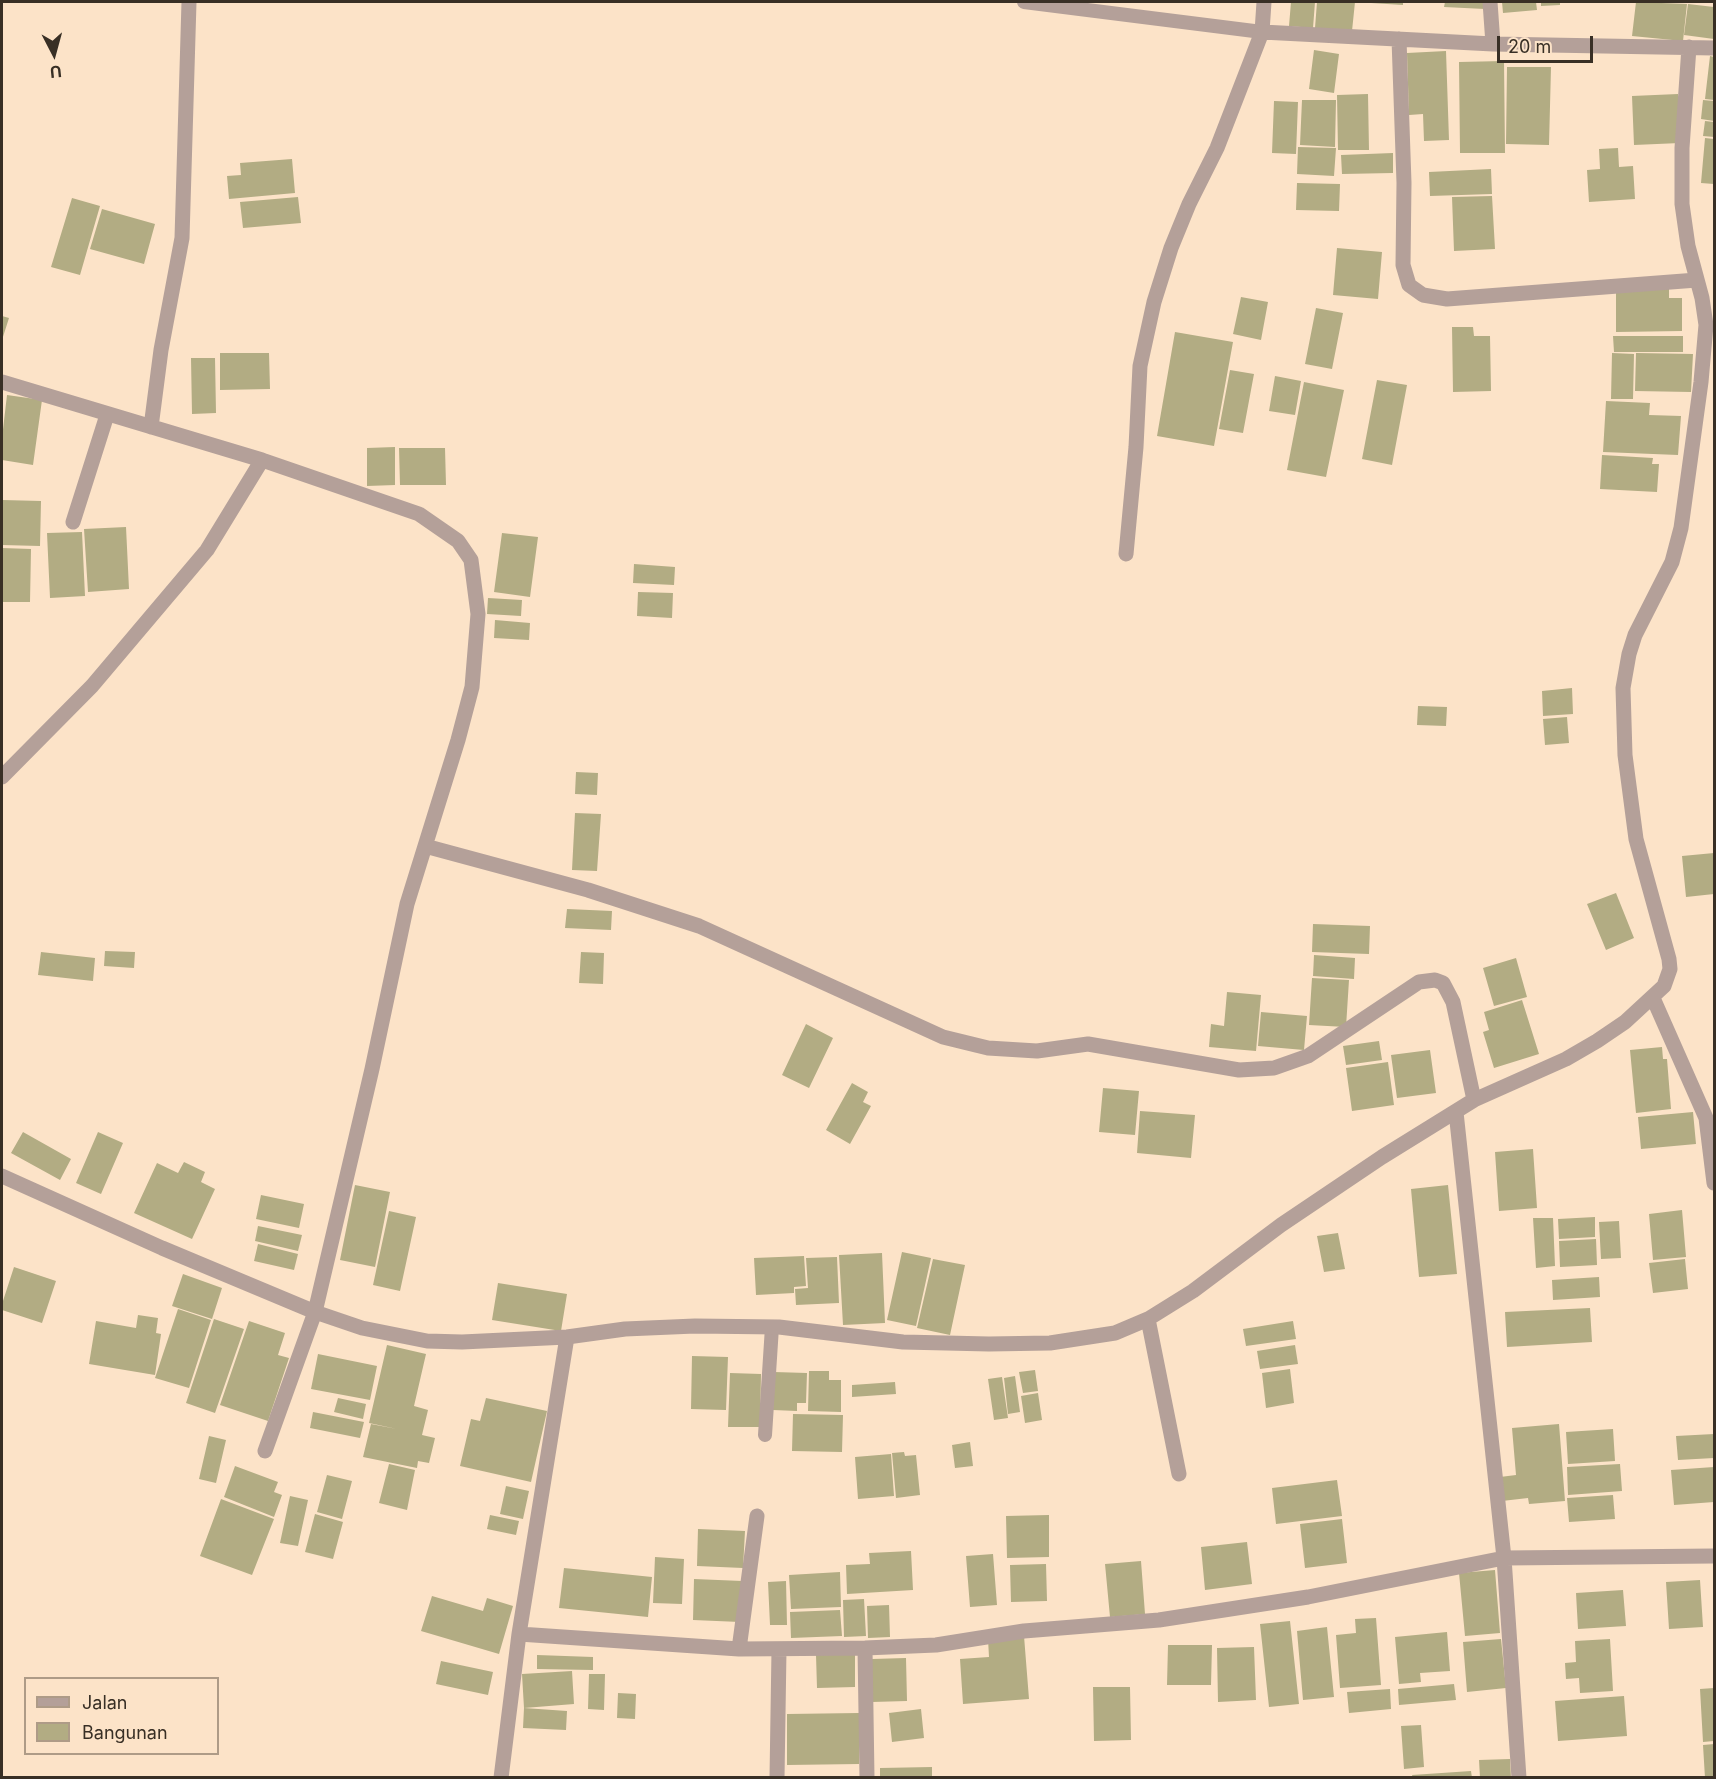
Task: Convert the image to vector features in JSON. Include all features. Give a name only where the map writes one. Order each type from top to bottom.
[{"type":"street","points":[[151,427],[161,350],[182,238],[189,2]]},
{"type":"street","points":[[1126,554],[1136,447],[1140,366],[1154,302],[1171,248],[1216,148],[1262,33],[1264,2]]},
{"type":"street","points":[[1490,2],[1493,44]]},
{"type":"street","points":[[1262,33],[1493,44],[1714,48]]},
{"type":"street","points":[[1399,39],[1404,183],[1403,265],[1409,285],[1423,295],[1447,299],[1696,280]]},
{"type":"street","points":[[2,1176],[162,1248],[315,1312],[362,1328],[427,1341],[462,1342],[567,1336],[637,1328],[695,1326],[772,1327],[903,1341],[989,1344],[1050,1343],[1115,1333],[1148,1319],[1193,1292],[1309,1206],[1382,1157],[1474,1100],[1566,1059],[1616,1028],[1664,986],[1670,969],[1636,840],[1625,755],[1623,688],[1635,635],[1672,562],[1681,528],[1701,382],[1706,325],[1702,298],[1688,246],[1682,204],[1682,148],[1689,47]]},
{"type":"street","points":[[2,382],[262,460],[419,514],[458,541],[471,560],[478,614],[472,687],[407,904],[372,1068],[315,1312],[265,1451]]},
{"type":"street","points":[[74,522],[107,415]]},
{"type":"street","points":[[2,777],[92,686],[207,550],[262,460]]},
{"type":"street","points":[[425,846],[588,890],[699,926],[943,1037],[988,1048],[1037,1051],[1088,1044],[1239,1070],[1274,1068],[1308,1056],[1419,982],[1435,980],[1443,983],[1453,1002],[1474,1100]]},
{"type":"street","points":[[1653,998],[1704,1111],[1709,1132],[1714,1183]]},
{"type":"street","points":[[1456,1112],[1504,1558],[1519,1778]]},
{"type":"street","points":[[1148,1319],[1179,1474]]},
{"type":"street","points":[[501,1778],[519,1634],[567,1336]]},
{"type":"street","points":[[739,1649],[757,1516]]},
{"type":"street","points":[[519,1634],[739,1649],[780,1650],[936,1645],[1024,1631],[1159,1620],[1308,1597],[1504,1558],[1714,1557]]},
{"type":"street","points":[[865,1648],[867,1778]]},
{"type":"street","points":[[777,1778],[780,1650]]},
{"type":"lane","points":[[1024,2],[1262,33]]},
{"type":"lane","points":[[765,1435],[772,1327]]},
{"type":"building","points":[[1291,2],[1315,2],[1313,28],[1289,26]]},
{"type":"building","points":[[1317,2],[1355,2],[1352,31],[1315,28]]},
{"type":"building","points":[[1403,2],[1403,5],[1371,3]]},
{"type":"building","points":[[1445,2],[1485,2],[1485,9],[1444,7]]},
{"type":"building","points":[[1502,2],[1536,2],[1537,10],[1503,13]]},
{"type":"building","points":[[1541,2],[1560,2],[1560,5],[1541,6]]},
{"type":"building","points":[[1636,2],[1687,4],[1683,41],[1632,36]]},
{"type":"building","points":[[1688,4],[1714,7],[1714,39],[1684,35]]},
{"type":"building","points":[[1314,50],[1339,54],[1334,93],[1309,89]]},
{"type":"building","points":[[1446,51],[1449,140],[1424,141],[1423,114],[1409,115],[1407,53]]},
{"type":"building","points":[[1710,56],[1714,57],[1714,100],[1705,99]]},
{"type":"building","points":[[1504,61],[1505,153],[1460,153],[1459,62]]},
{"type":"building","points":[[1507,67],[1551,67],[1549,145],[1506,144]]},
{"type":"building","points":[[1368,94],[1369,150],[1338,150],[1337,95]]},
{"type":"building","points":[[1678,94],[1680,143],[1634,145],[1632,96]]},
{"type":"building","points":[[1302,100],[1336,100],[1335,147],[1300,145]]},
{"type":"building","points":[[1703,100],[1714,101],[1714,121],[1701,119]]},
{"type":"building","points":[[1274,101],[1298,102],[1296,154],[1272,153]]},
{"type":"building","points":[[1705,121],[1714,122],[1714,137],[1703,136]]},
{"type":"building","points":[[1705,138],[1714,139],[1714,184],[1701,183]]},
{"type":"building","points":[[1298,147],[1336,148],[1334,176],[1297,174]]},
{"type":"building","points":[[1618,148],[1619,167],[1633,166],[1635,199],[1589,202],[1587,170],[1600,169],[1599,149]]},
{"type":"building","points":[[1393,153],[1393,173],[1342,174],[1341,155]]},
{"type":"building","points":[[292,159],[295,193],[229,199],[227,176],[241,175],[240,163]]},
{"type":"building","points":[[1491,169],[1492,194],[1430,196],[1429,172]]},
{"type":"building","points":[[1297,183],[1340,184],[1339,211],[1296,210]]},
{"type":"building","points":[[1492,196],[1495,249],[1454,251],[1452,197]]},
{"type":"building","points":[[298,197],[301,223],[243,228],[240,202]]},
{"type":"building","points":[[72,198],[100,206],[80,275],[51,267]]},
{"type":"building","points":[[102,209],[155,224],[144,264],[90,249]]},
{"type":"building","points":[[1337,248],[1382,252],[1378,299],[1333,295]]},
{"type":"building","points":[[1669,289],[1669,298],[1682,298],[1682,331],[1616,332],[1616,290]]},
{"type":"building","points":[[1241,297],[1268,302],[1261,340],[1233,334]]},
{"type":"building","points":[[1316,308],[1343,313],[1332,369],[1305,364]]},
{"type":"building","points":[[2,316],[9,318],[2,340]]},
{"type":"building","points":[[1452,327],[1473,327],[1474,336],[1490,336],[1491,391],[1453,392]]},
{"type":"building","points":[[1175,332],[1233,342],[1214,446],[1157,436]]},
{"type":"building","points":[[1613,336],[1683,336],[1683,352],[1614,352]]},
{"type":"building","points":[[220,353],[269,353],[270,389],[220,390]]},
{"type":"building","points":[[1612,353],[1634,354],[1633,399],[1611,399]]},
{"type":"building","points":[[1636,353],[1693,354],[1691,392],[1635,391]]},
{"type":"building","points":[[191,358],[215,358],[216,413],[192,414]]},
{"type":"building","points":[[1230,370],[1254,374],[1243,433],[1219,429]]},
{"type":"building","points":[[1275,376],[1301,381],[1295,415],[1269,411]]},
{"type":"building","points":[[1377,380],[1407,385],[1392,465],[1362,459]]},
{"type":"building","points":[[1304,382],[1344,390],[1326,477],[1287,470]]},
{"type":"building","points":[[7,395],[42,400],[33,465],[2,460]]},
{"type":"building","points":[[1606,401],[1650,403],[1649,415],[1681,416],[1678,455],[1603,452]]},
{"type":"building","points":[[395,447],[395,485],[367,486],[367,448]]},
{"type":"building","points":[[399,448],[445,448],[446,485],[400,485]]},
{"type":"building","points":[[1602,455],[1653,458],[1652,464],[1659,464],[1657,492],[1600,489]]},
{"type":"building","points":[[2,500],[41,501],[40,546],[2,545]]},
{"type":"building","points":[[126,527],[129,589],[88,592],[84,529]]},
{"type":"building","points":[[82,532],[85,596],[50,598],[47,533]]},
{"type":"building","points":[[502,533],[538,537],[530,597],[494,592]]},
{"type":"building","points":[[2,548],[31,549],[30,602],[2,602]]},
{"type":"building","points":[[634,564],[675,567],[674,585],[633,583]]},
{"type":"building","points":[[638,592],[673,593],[672,618],[637,616]]},
{"type":"building","points":[[488,598],[522,600],[521,616],[487,614]]},
{"type":"building","points":[[495,620],[530,623],[529,640],[494,638]]},
{"type":"building","points":[[1572,688],[1573,714],[1543,716],[1542,691]]},
{"type":"building","points":[[1418,706],[1447,707],[1446,726],[1417,725]]},
{"type":"building","points":[[1567,717],[1569,743],[1545,745],[1543,719]]},
{"type":"building","points":[[576,772],[598,773],[597,795],[575,794]]},
{"type":"building","points":[[575,813],[601,814],[597,871],[572,870]]},
{"type":"building","points":[[1714,853],[1714,894],[1686,897],[1682,856]]},
{"type":"building","points":[[1616,893],[1634,938],[1606,950],[1587,904]]},
{"type":"building","points":[[567,909],[612,911],[611,930],[565,928]]},
{"type":"building","points":[[1313,924],[1370,926],[1369,954],[1312,952]]},
{"type":"building","points":[[105,951],[135,952],[134,968],[104,966]]},
{"type":"building","points":[[41,952],[95,958],[93,981],[38,975]]},
{"type":"building","points":[[581,952],[604,953],[603,984],[579,983]]},
{"type":"building","points":[[1314,955],[1355,958],[1354,979],[1313,976]]},
{"type":"building","points":[[1516,958],[1527,997],[1494,1006],[1483,968]]},
{"type":"building","points":[[1312,978],[1349,980],[1346,1027],[1309,1025]]},
{"type":"building","points":[[1227,992],[1261,995],[1256,1051],[1209,1047],[1211,1024],[1224,1026]]},
{"type":"building","points":[[1522,1000],[1539,1054],[1494,1068],[1483,1032],[1489,1030],[1484,1012]]},
{"type":"building","points":[[1261,1012],[1307,1016],[1304,1050],[1258,1046]]},
{"type":"building","points":[[806,1024],[833,1038],[809,1088],[782,1075]]},
{"type":"building","points":[[1379,1041],[1382,1060],[1346,1065],[1343,1046]]},
{"type":"building","points":[[1662,1047],[1663,1059],[1667,1059],[1671,1109],[1636,1113],[1630,1050]]},
{"type":"building","points":[[1430,1050],[1436,1093],[1397,1098],[1391,1055]]},
{"type":"building","points":[[1388,1062],[1394,1105],[1352,1111],[1346,1068]]},
{"type":"building","points":[[852,1083],[868,1092],[863,1102],[871,1106],[850,1144],[826,1130]]},
{"type":"building","points":[[1103,1088],[1139,1091],[1135,1135],[1099,1132]]},
{"type":"building","points":[[1140,1111],[1195,1115],[1191,1158],[1137,1153]]},
{"type":"building","points":[[1693,1112],[1696,1144],[1641,1149],[1638,1117]]},
{"type":"building","points":[[23,1132],[71,1159],[60,1180],[11,1153]]},
{"type":"building","points":[[98,1132],[123,1143],[101,1194],[76,1183]]},
{"type":"building","points":[[1533,1149],[1537,1208],[1499,1211],[1495,1152]]},
{"type":"building","points":[[184,1162],[205,1172],[201,1182],[215,1189],[192,1239],[134,1213],[157,1163],[178,1173]]},
{"type":"building","points":[[355,1185],[390,1192],[375,1267],[340,1260]]},
{"type":"building","points":[[1448,1185],[1457,1274],[1419,1277],[1411,1189]]},
{"type":"building","points":[[261,1195],[304,1204],[299,1228],[256,1219]]},
{"type":"building","points":[[1682,1210],[1686,1257],[1653,1260],[1649,1214]]},
{"type":"building","points":[[389,1211],[416,1217],[400,1291],[373,1285]]},
{"type":"building","points":[[1595,1217],[1595,1237],[1559,1239],[1558,1219]]},
{"type":"building","points":[[1533,1218],[1553,1218],[1555,1266],[1536,1268]]},
{"type":"building","points":[[1619,1221],[1621,1258],[1601,1259],[1599,1222]]},
{"type":"building","points":[[258,1226],[302,1235],[298,1251],[255,1241]]},
{"type":"building","points":[[1338,1233],[1345,1269],[1324,1272],[1317,1236]]},
{"type":"building","points":[[1596,1239],[1597,1265],[1560,1267],[1559,1241]]},
{"type":"building","points":[[258,1244],[298,1254],[294,1270],[254,1261]]},
{"type":"building","points":[[902,1252],[931,1258],[916,1326],[887,1320]]},
{"type":"building","points":[[882,1253],[885,1323],[843,1325],[839,1255]]},
{"type":"building","points":[[804,1256],[806,1286],[794,1287],[794,1293],[756,1295],[754,1258]]},
{"type":"building","points":[[837,1257],[839,1303],[796,1305],[795,1289],[808,1288],[806,1258]]},
{"type":"building","points":[[933,1259],[965,1265],[950,1335],[917,1328]]},
{"type":"building","points":[[1685,1259],[1688,1289],[1653,1293],[1649,1263]]},
{"type":"building","points":[[14,1267],[56,1281],[42,1323],[2,1310]]},
{"type":"building","points":[[183,1274],[222,1288],[212,1319],[172,1306]]},
{"type":"building","points":[[1599,1277],[1600,1297],[1553,1300],[1552,1280]]},
{"type":"building","points":[[498,1283],[567,1294],[561,1331],[492,1320]]},
{"type":"building","points":[[1590,1308],[1592,1342],[1507,1347],[1505,1312]]},
{"type":"building","points":[[178,1309],[211,1320],[189,1388],[155,1378]]},
{"type":"building","points":[[138,1315],[158,1318],[156,1333],[161,1334],[155,1375],[89,1364],[96,1321],[136,1328]]},
{"type":"building","points":[[214,1319],[244,1329],[215,1413],[186,1403]]},
{"type":"building","points":[[249,1321],[285,1333],[278,1355],[289,1358],[268,1421],[220,1405]]},
{"type":"building","points":[[1293,1321],[1296,1339],[1246,1346],[1243,1329]]},
{"type":"building","points":[[387,1345],[426,1354],[414,1406],[428,1410],[422,1435],[435,1438],[429,1463],[418,1461],[417,1468],[363,1457],[371,1424],[397,1429],[369,1423]]},
{"type":"building","points":[[1295,1345],[1298,1364],[1260,1369],[1257,1351]]},
{"type":"building","points":[[318,1354],[377,1366],[370,1400],[311,1389]]},
{"type":"building","points":[[692,1356],[728,1357],[726,1410],[691,1409]]},
{"type":"building","points":[[1290,1369],[1294,1403],[1266,1408],[1262,1373]]},
{"type":"building","points":[[1035,1370],[1038,1391],[1023,1393],[1019,1372]]},
{"type":"building","points":[[809,1371],[829,1371],[829,1380],[841,1380],[841,1412],[808,1411]]},
{"type":"building","points":[[774,1372],[807,1373],[806,1403],[797,1403],[797,1411],[773,1410]]},
{"type":"building","points":[[730,1373],[761,1374],[760,1427],[728,1427]]},
{"type":"building","points":[[1015,1376],[1020,1412],[1008,1414],[1004,1378]]},
{"type":"building","points":[[1002,1377],[1008,1418],[994,1420],[988,1379]]},
{"type":"building","points":[[895,1382],[896,1394],[852,1397],[852,1385]]},
{"type":"building","points":[[1038,1393],[1042,1420],[1025,1423],[1021,1396]]},
{"type":"building","points":[[338,1398],[366,1404],[363,1419],[334,1412]]},
{"type":"building","points":[[486,1398],[547,1411],[531,1482],[460,1466],[471,1419],[480,1421]]},
{"type":"building","points":[[313,1412],[364,1422],[360,1438],[310,1428]]},
{"type":"building","points":[[793,1414],[843,1415],[842,1452],[792,1451]]},
{"type":"building","points":[[1559,1424],[1565,1501],[1529,1504],[1528,1498],[1502,1501],[1500,1477],[1516,1475],[1512,1428]]},
{"type":"building","points":[[1613,1429],[1615,1461],[1568,1464],[1566,1432]]},
{"type":"building","points":[[1714,1434],[1714,1458],[1678,1460],[1676,1436]]},
{"type":"building","points":[[209,1436],[226,1440],[216,1483],[199,1479]]},
{"type":"building","points":[[970,1442],[973,1466],[955,1468],[952,1445]]},
{"type":"building","points":[[904,1452],[905,1456],[916,1455],[920,1495],[896,1498],[892,1453]]},
{"type":"building","points":[[891,1454],[894,1496],[858,1499],[855,1457]]},
{"type":"building","points":[[389,1464],[415,1470],[407,1510],[379,1503]]},
{"type":"building","points":[[1620,1464],[1622,1491],[1568,1495],[1567,1467]]},
{"type":"building","points":[[235,1466],[278,1482],[274,1492],[282,1495],[274,1517],[224,1497]]},
{"type":"building","points":[[1714,1467],[1714,1502],[1674,1505],[1671,1470]]},
{"type":"building","points":[[327,1475],[352,1481],[342,1519],[317,1512]]},
{"type":"building","points":[[1337,1480],[1342,1516],[1276,1524],[1272,1488]]},
{"type":"building","points":[[506,1486],[529,1491],[523,1519],[500,1514]]},
{"type":"building","points":[[1613,1495],[1615,1519],[1569,1522],[1567,1498]]},
{"type":"building","points":[[290,1496],[308,1500],[298,1546],[280,1543]]},
{"type":"building","points":[[221,1499],[274,1519],[252,1575],[200,1556]]},
{"type":"building","points":[[315,1514],[343,1522],[333,1559],[305,1552]]},
{"type":"building","points":[[490,1515],[519,1521],[516,1535],[487,1529]]},
{"type":"building","points":[[1049,1515],[1049,1557],[1007,1558],[1006,1516]]},
{"type":"building","points":[[1342,1519],[1347,1563],[1305,1568],[1300,1524]]},
{"type":"building","points":[[698,1529],[745,1531],[743,1568],[697,1566]]},
{"type":"building","points":[[1247,1542],[1252,1584],[1205,1590],[1201,1547]]},
{"type":"building","points":[[911,1551],[913,1590],[847,1594],[846,1565],[870,1564],[869,1553]]},
{"type":"building","points":[[993,1554],[997,1605],[970,1607],[966,1556]]},
{"type":"building","points":[[655,1557],[684,1559],[682,1604],[653,1603]]},
{"type":"building","points":[[1141,1561],[1145,1614],[1110,1617],[1105,1564]]},
{"type":"building","points":[[1046,1564],[1047,1601],[1011,1602],[1010,1565]]},
{"type":"building","points":[[564,1568],[652,1577],[648,1617],[559,1608]]},
{"type":"building","points":[[1495,1570],[1500,1633],[1465,1636],[1459,1573]]},
{"type":"building","points":[[840,1572],[841,1607],[791,1609],[789,1575]]},
{"type":"building","points":[[694,1579],[742,1581],[740,1622],[693,1620]]},
{"type":"building","points":[[1700,1580],[1703,1627],[1669,1629],[1666,1582]]},
{"type":"building","points":[[786,1581],[787,1625],[770,1625],[768,1582]]},
{"type":"building","points":[[1623,1590],[1626,1626],[1578,1629],[1576,1593]]},
{"type":"building","points":[[432,1596],[483,1611],[487,1598],[513,1606],[499,1654],[421,1631]]},
{"type":"building","points":[[864,1599],[866,1636],[844,1637],[843,1600]]},
{"type":"building","points":[[889,1605],[890,1637],[868,1638],[867,1606]]},
{"type":"building","points":[[840,1610],[842,1636],[791,1638],[790,1612]]},
{"type":"building","points":[[1376,1618],[1381,1685],[1340,1688],[1336,1635],[1356,1633],[1355,1619]]},
{"type":"building","points":[[1290,1621],[1299,1704],[1269,1707],[1260,1624]]},
{"type":"building","points":[[1327,1627],[1334,1697],[1303,1700],[1297,1631]]},
{"type":"building","points":[[1447,1632],[1450,1671],[1420,1673],[1421,1682],[1399,1684],[1395,1637]]},
{"type":"building","points":[[1024,1636],[1029,1699],[963,1704],[960,1659],[989,1657],[988,1639]]},
{"type":"building","points":[[1501,1639],[1506,1688],[1467,1692],[1463,1642]]},
{"type":"building","points":[[1610,1639],[1613,1691],[1580,1693],[1579,1678],[1566,1679],[1565,1663],[1576,1662],[1575,1641]]},
{"type":"building","points":[[1168,1645],[1212,1645],[1211,1685],[1167,1685]]},
{"type":"building","points":[[1254,1647],[1256,1700],[1218,1702],[1217,1648]]},
{"type":"building","points":[[855,1654],[855,1687],[817,1688],[816,1655]]},
{"type":"building","points":[[537,1655],[593,1657],[593,1670],[537,1669]]},
{"type":"building","points":[[906,1658],[907,1701],[872,1702],[872,1659]]},
{"type":"building","points":[[441,1661],[493,1672],[488,1695],[436,1684]]},
{"type":"building","points":[[572,1671],[574,1704],[524,1708],[522,1674]]},
{"type":"building","points":[[589,1674],[605,1674],[604,1710],[588,1709]]},
{"type":"building","points":[[1454,1684],[1456,1700],[1399,1705],[1398,1689]]},
{"type":"building","points":[[1093,1687],[1130,1687],[1131,1740],[1094,1741]]},
{"type":"building","points":[[1714,1688],[1714,1741],[1703,1742],[1700,1689]]},
{"type":"building","points":[[1390,1689],[1391,1709],[1349,1713],[1347,1692]]},
{"type":"building","points":[[618,1693],[636,1694],[635,1719],[617,1718]]},
{"type":"building","points":[[1624,1696],[1627,1736],[1558,1741],[1555,1701]]},
{"type":"building","points":[[524,1708],[567,1711],[566,1730],[523,1728]]},
{"type":"building","points":[[921,1709],[924,1738],[892,1742],[889,1713]]},
{"type":"building","points":[[859,1713],[859,1764],[787,1765],[787,1714]]},
{"type":"building","points":[[1421,1725],[1424,1767],[1404,1769],[1401,1726]]},
{"type":"building","points":[[1714,1744],[1714,1778],[1705,1778],[1703,1745]]},
{"type":"building","points":[[1510,1759],[1511,1778],[1480,1778],[1479,1760]]},
{"type":"building","points":[[932,1767],[932,1778],[880,1778],[880,1768]]},
{"type":"building","points":[[1471,1771],[1472,1778],[1413,1778],[1412,1775]]}]
